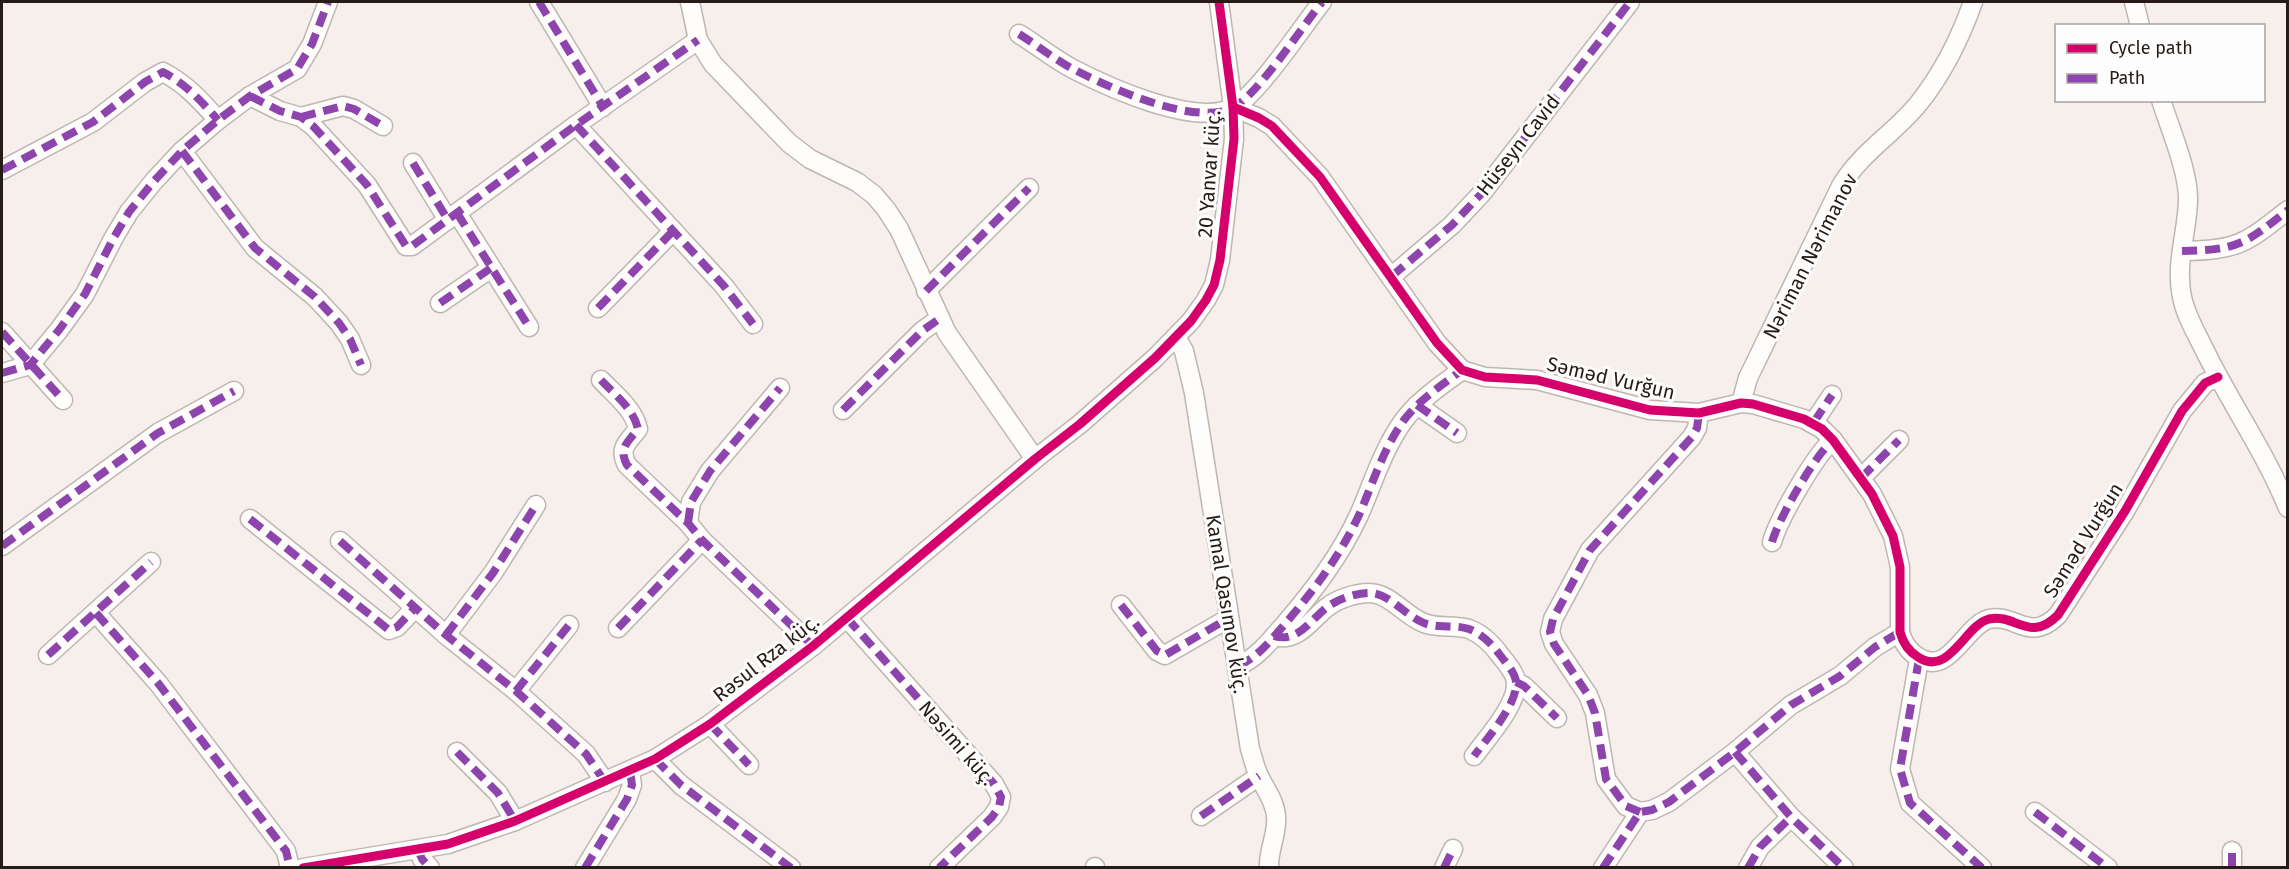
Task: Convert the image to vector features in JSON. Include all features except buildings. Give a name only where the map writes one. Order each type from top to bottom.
[{"type":"street","points":[[2,373],[30,365],[85,294],[129,212],[182,151],[250,96],[297,69],[312,44],[328,2]]},
{"type":"street","points":[[539,2],[603,107]]},
{"type":"street","points":[[690,2],[698,40],[713,64],[789,143],[810,159],[837,171],[874,195],[886,209],[899,229],[939,319],[957,349],[1035,459]]},
{"type":"street","name":"20 Yanvar küç.","points":[[1176,337],[1191,321],[1214,285],[1220,260],[1229,194],[1234,139],[1233,107],[1220,2]]},
{"type":"street","points":[[1019,34],[1073,68],[1140,99],[1186,111],[1212,114],[1233,107],[1251,93],[1322,2]]},
{"type":"street","name":"Hüseyn Cavid","points":[[1392,276],[1452,225],[1482,193],[1630,2]]},
{"type":"street","name":"Nəriman Nərimanov","points":[[1741,403],[1748,378],[1841,186],[1864,155],[1919,103],[1953,47],[1973,2]]},
{"type":"street","points":[[2134,2],[2140,24]]},
{"type":"street","points":[[250,96],[280,111],[301,117],[313,126],[367,185],[406,246],[412,246],[576,125],[698,40]]},
{"type":"street","points":[[2,170],[93,122],[145,82],[163,72],[192,91],[218,120]]},
{"type":"street","points":[[2162,102],[2187,183],[2188,201],[2180,276],[2182,297],[2189,319],[2218,377],[2261,451],[2288,508]]},
{"type":"street","points":[[301,117],[343,106],[354,109],[383,126]]},
{"type":"street","points":[[1233,107],[1259,118],[1287,140],[1338,201],[1437,343],[1462,370],[1417,405],[1396,432],[1341,551],[1312,593],[1274,636],[1250,661],[1238,666]]},
{"type":"street","points":[[576,125],[724,286],[753,324]]},
{"type":"street","points":[[182,151],[255,248],[315,297],[339,323],[350,339],[361,365]]},
{"type":"street","points":[[412,163],[491,268],[529,327]]},
{"type":"street","points":[[926,291],[1029,188]]},
{"type":"street","points":[[2182,251],[2233,247],[2254,237],[2288,210]]},
{"type":"street","points":[[598,308],[673,231]]},
{"type":"street","points":[[440,303],[491,268]]},
{"type":"street","points":[[843,410],[922,331],[939,319]]},
{"type":"street","points":[[2,332],[63,400]]},
{"type":"street","name":"Rəsul Rza küç.","points":[[303,867],[448,844],[515,822],[655,759],[710,724],[848,618],[1117,392],[1176,337]]},
{"type":"street","name":"Kamal Qasımov küç.","points":[[1176,337],[1184,351],[1192,381],[1250,749],[1277,817],[1269,850],[1269,867]]},
{"type":"street","name":"Səməd Vurğun","points":[[1462,370],[1485,377],[1537,380],[1650,410],[1699,413],[1741,403],[1753,404],[1814,422],[1833,440],[1861,478],[1884,517],[1898,551],[1901,581],[1900,632]]},
{"type":"street","name":"Səməd Vurğun","points":[[1919,658],[1933,662],[1941,660],[1981,623],[1989,619],[2000,619],[2037,628],[2049,624],[2058,615],[2125,511],[2182,411],[2205,383],[2218,377]]},
{"type":"street","points":[[600,380],[629,410],[637,422],[638,429],[624,447],[622,456],[627,465],[813,646]]},
{"type":"street","points":[[688,523],[691,502],[710,471],[780,388]]},
{"type":"street","points":[[2,546],[158,433],[234,391]]},
{"type":"street","points":[[1814,422],[1832,395]]},
{"type":"street","points":[[1417,405],[1457,433]]},
{"type":"street","points":[[1699,413],[1697,428],[1692,437],[1590,550],[1553,619],[1550,632],[1554,644],[1587,695],[1595,714],[1606,779],[1626,806],[1640,812],[1652,810],[1669,802],[1735,752],[1791,705],[1840,676],[1875,647],[1900,632],[1908,649],[1919,658],[1900,769],[1910,802],[1982,867]]},
{"type":"street","points":[[1772,542],[1777,527],[1822,451],[1833,440]]},
{"type":"street","points":[[1861,478],[1899,440]]},
{"type":"street","points":[[446,635],[494,573],[536,505]]},
{"type":"street","points":[[250,519],[389,630],[397,627],[415,608]]},
{"type":"street","points":[[618,628],[702,540]]},
{"type":"street","points":[[340,541],[446,635],[516,691],[586,754],[605,782]]},
{"type":"street","points":[[48,655],[151,561]]},
{"type":"street","points":[[1312,593],[1328,606]]},
{"type":"street","points":[[1274,636],[1288,638],[1295,635],[1328,606],[1355,595],[1371,593],[1384,597],[1416,620],[1427,625],[1454,626],[1470,630],[1491,643],[1512,670],[1516,682],[1513,699],[1508,708],[1474,756]]},
{"type":"street","points":[[1121,606],[1157,651],[1165,655],[1229,618]]},
{"type":"street","points":[[96,613],[158,683],[286,850],[290,867]]},
{"type":"street","name":"Nəsimi küç.","points":[[848,618],[994,784],[1001,797],[999,807],[992,817],[939,867]]},
{"type":"street","points":[[516,691],[569,625]]},
{"type":"street","points":[[1516,682],[1524,686],[1557,718]]},
{"type":"street","points":[[710,724],[749,765]]},
{"type":"street","points":[[458,752],[498,793],[515,822]]},
{"type":"street","points":[[1735,752],[1791,817],[1844,867]]},
{"type":"street","points":[[655,759],[675,780],[791,867]]},
{"type":"street","points":[[585,867],[627,799],[632,785],[630,771]]},
{"type":"street","points":[[1201,816],[1259,776]]},
{"type":"street","points":[[1603,867],[1640,812]]},
{"type":"street","points":[[2035,812],[2108,867]]},
{"type":"street","points":[[1748,867],[1760,847],[1791,817]]},
{"type":"street","points":[[1444,867],[1453,849]]},
{"type":"street","points":[[418,850],[422,859],[430,867]]},
{"type":"marked path","points":[[2,373],[30,365],[59,330],[85,294],[129,212],[182,151],[250,96],[297,69],[312,44],[328,2]]},
{"type":"marked path","points":[[539,2],[603,107]]},
{"type":"marked path","points":[[1019,34],[1073,69],[1130,94],[1176,109],[1218,112],[1234,107],[1255,88],[1280,59],[1322,2]]},
{"type":"marked path","points":[[1392,276],[1452,225],[1482,193],[1630,2]]},
{"type":"marked path","points":[[250,96],[280,111],[301,117],[313,126],[367,185],[406,246],[412,246],[576,125],[698,40]]},
{"type":"marked path","points":[[2,170],[93,122],[145,82],[163,72],[186,87],[218,120]]},
{"type":"marked path","points":[[301,117],[343,106],[354,109],[383,126]]},
{"type":"marked path","points":[[576,125],[724,286],[753,324]]},
{"type":"marked path","points":[[182,151],[255,248],[315,297],[339,323],[350,339],[361,365]]},
{"type":"marked path","points":[[413,163],[448,220]]},
{"type":"marked path","points":[[926,291],[1029,188]]},
{"type":"marked path","points":[[2182,251],[2216,249],[2240,243],[2261,231],[2288,210]]},
{"type":"marked path","points":[[457,213],[529,327]]},
{"type":"marked path","points":[[598,308],[673,231]]},
{"type":"marked path","points":[[440,303],[491,268]]},
{"type":"marked path","points":[[843,410],[922,331],[939,319]]},
{"type":"marked path","points":[[2,332],[63,400]]},
{"type":"marked path","points":[[1238,666],[1258,653],[1269,642],[1326,572],[1352,530],[1384,454],[1404,420],[1424,399],[1462,370]]},
{"type":"marked path","points":[[601,380],[623,402],[636,422],[638,429],[624,450],[627,465],[813,646]]},
{"type":"marked path","points":[[688,523],[691,502],[710,471],[780,388]]},
{"type":"marked path","points":[[2,546],[158,433],[234,391]]},
{"type":"marked path","points":[[1814,422],[1832,395]]},
{"type":"marked path","points":[[1417,405],[1457,433]]},
{"type":"marked path","points":[[1640,812],[1626,806],[1606,779],[1595,713],[1588,695],[1554,644],[1550,632],[1553,619],[1590,550],[1692,437],[1697,428],[1699,413]]},
{"type":"marked path","points":[[1772,542],[1798,488],[1833,440]]},
{"type":"marked path","points":[[1861,478],[1899,440]]},
{"type":"marked path","points":[[446,635],[493,573],[536,505]]},
{"type":"marked path","points":[[250,519],[389,630],[397,627],[415,608]]},
{"type":"marked path","points":[[618,628],[702,540]]},
{"type":"marked path","points":[[340,541],[446,635],[516,691],[586,754],[605,782]]},
{"type":"marked path","points":[[48,655],[151,562]]},
{"type":"marked path","points":[[1274,636],[1296,634],[1326,608],[1353,595],[1364,593],[1384,597],[1424,623],[1469,629],[1478,634],[1497,651],[1512,671],[1516,682],[1515,691],[1507,710],[1474,756]]},
{"type":"marked path","points":[[1121,605],[1157,651],[1165,655],[1229,618]]},
{"type":"marked path","points":[[96,613],[158,683],[286,851],[290,868]]},
{"type":"marked path","points":[[847,618],[994,784],[1001,797],[999,807],[992,817],[939,868]]},
{"type":"marked path","points":[[516,691],[569,625]]},
{"type":"marked path","points":[[1603,868],[1640,812],[1652,810],[1669,802],[1735,752],[1791,705],[1840,676],[1875,647],[1900,632]]},
{"type":"marked path","points":[[1919,659],[1900,769],[1910,803],[1982,868]]},
{"type":"marked path","points":[[1516,682],[1524,686],[1557,718]]},
{"type":"marked path","points":[[710,724],[749,765]]},
{"type":"marked path","points":[[457,752],[498,793],[515,821]]},
{"type":"marked path","points":[[1735,752],[1791,817],[1844,868]]},
{"type":"marked path","points":[[655,759],[681,785],[791,868]]},
{"type":"marked path","points":[[585,868],[627,799],[632,785],[630,771]]},
{"type":"marked path","points":[[1201,816],[1259,776]]},
{"type":"marked path","points":[[2035,812],[2108,868]]},
{"type":"marked path","points":[[1748,868],[1760,847],[1791,817]]},
{"type":"marked path","points":[[1444,868],[1453,849]]},
{"type":"marked path","points":[[418,850],[430,868]]},
{"type":"marked path","points":[[2232,851],[2232,868]]},
{"type":"cycle path","points":[[303,868],[448,844],[515,821],[655,759],[710,724],[813,646],[1035,459],[1080,424],[1155,358],[1191,321],[1206,300],[1214,285],[1220,260],[1234,139],[1233,107],[1219,2]]},
{"type":"cycle path","points":[[1233,107],[1272,126],[1320,177],[1437,343],[1462,370],[1485,377],[1537,380],[1650,410],[1699,413],[1741,403],[1753,404],[1804,419],[1822,429],[1833,440],[1872,494],[1893,536],[1900,567],[1900,632],[1911,652],[1929,662],[1939,661],[1948,656],[1972,630],[1989,619],[1999,618],[2023,626],[2039,627],[2058,615],[2125,511],[2182,411],[2205,383],[2218,377]]}]
